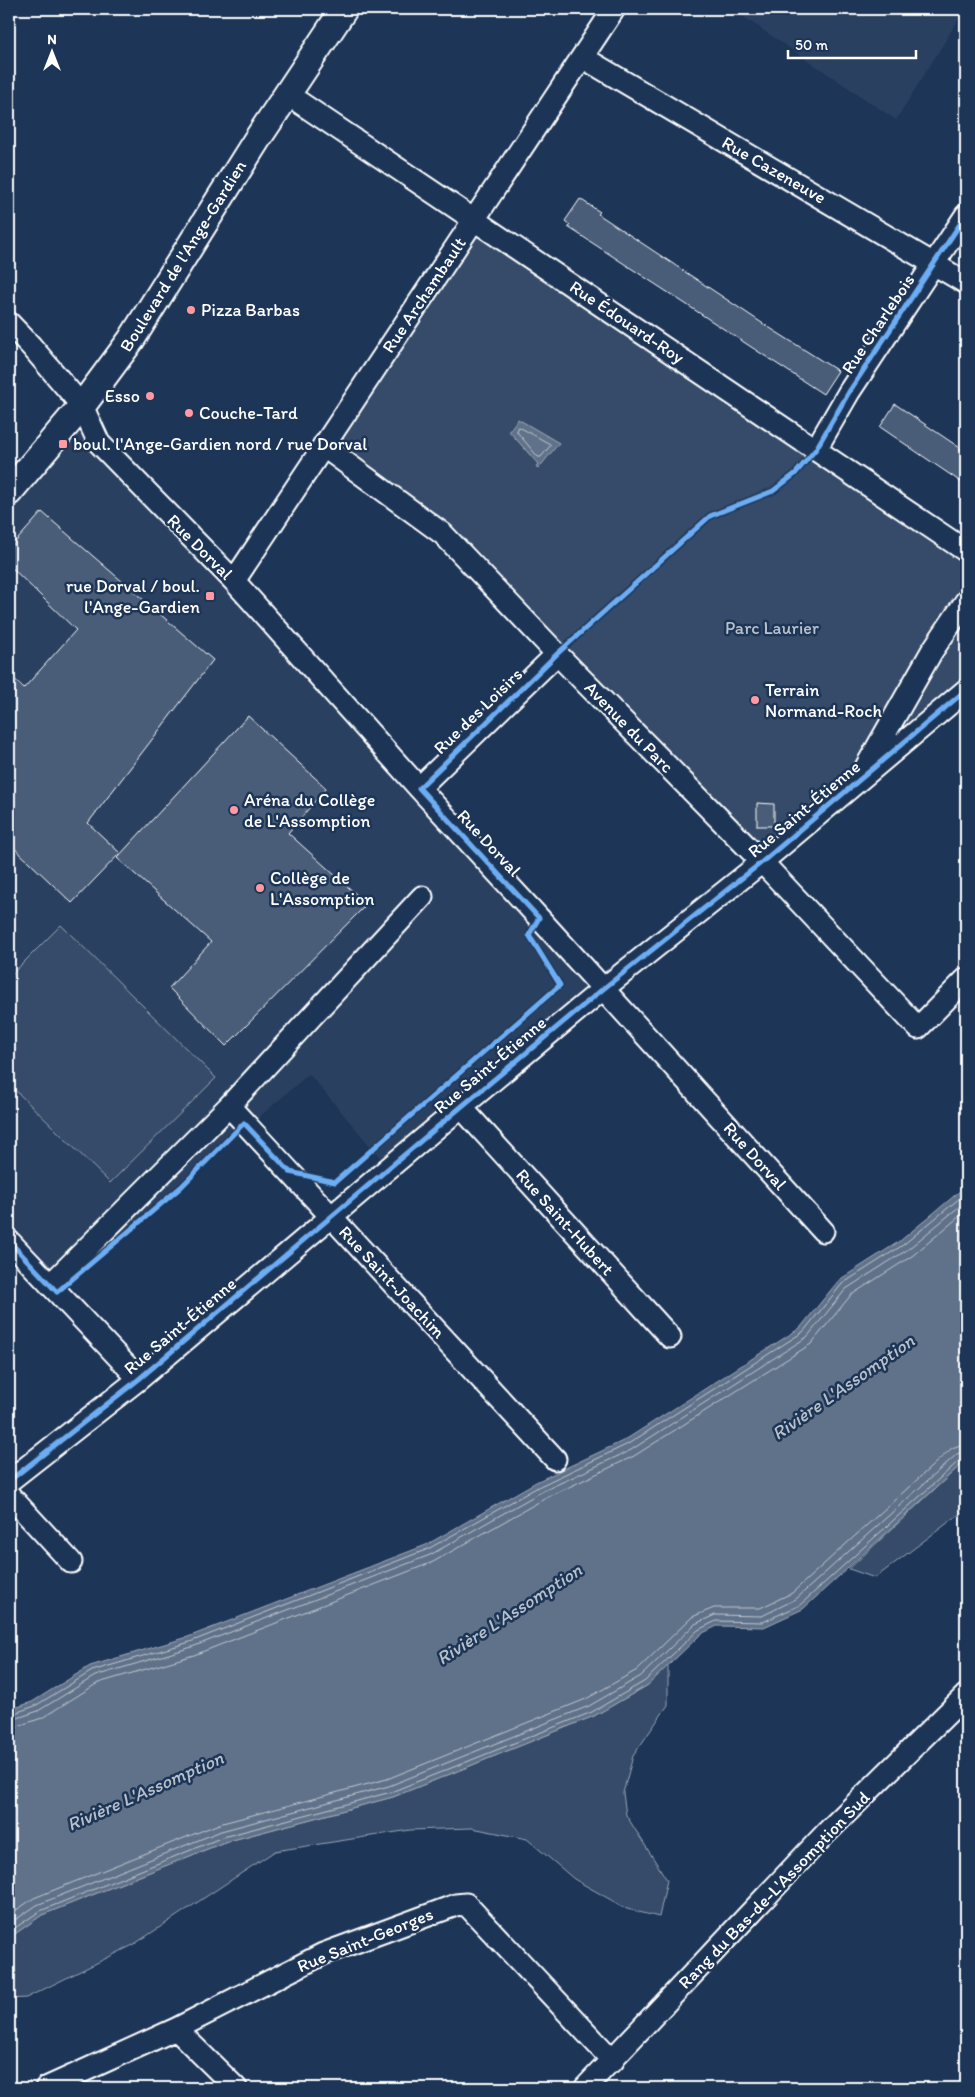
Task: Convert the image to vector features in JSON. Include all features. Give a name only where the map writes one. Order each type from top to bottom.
[{"type":"main road","name":"Boulevard de l'Ange-Gardien","points":[[9,492],[82,406],[131,340],[287,94],[344,9]]},
{"type":"street","name":"Rue Archambault","points":[[234,581],[614,9]]},
{"type":"street","name":"Rue Cazeneuve","points":[[582,57],[966,283]]},
{"type":"street","name":"Rue Édouard-Roy","points":[[287,94],[966,551]]},
{"type":"street","name":"Rue Charlebois","points":[[816,450],[850,392],[966,215]]},
{"type":"street","name":"Rue Dorval","points":[[9,323],[82,406],[99,443],[234,581],[419,788],[823,1231]]},
{"type":"street","name":"Avenue du Parc","points":[[323,446],[443,534],[557,654],[762,862],[918,1028],[966,980]]},
{"type":"street","points":[[859,781],[932,650],[966,600]]},
{"type":"street","name":"Rue des Loisirs","points":[[419,788],[557,654]]},
{"type":"street","name":"Rue Saint-Étienne","points":[[9,1481],[139,1379],[461,1107],[603,989],[762,862],[966,690]]},
{"type":"street","points":[[50,1285],[228,1106],[422,897]]},
{"type":"street","name":"Rue Saint-Joachim","points":[[228,1106],[555,1459]]},
{"type":"street","name":"Rue Saint-Hubert","points":[[461,1107],[670,1337]]},
{"type":"street","points":[[9,1241],[139,1379]]},
{"type":"street","points":[[9,1495],[71,1562]]},
{"type":"street","name":"Rang du Bas-de-L'Assomption Sud","points":[[585,2088],[827,1832],[966,1695]]},
{"type":"street","name":"Rue Saint-Georges","points":[[46,2088],[176,2029],[323,1954],[456,1905],[466,1904],[612,2060]]},
{"type":"street","points":[[176,2029],[236,2088]]},
{"type":"shaded area","points":[[732,9],[965,9],[896,120]]},
{"type":"shaded area","name":"Collège de L'Assomption","points":[[82,406],[99,443],[603,989],[389,1168],[309,1074],[57,1292],[9,1241],[9,492]]},
{"type":"green space","name":"Parc Laurier","points":[[474,220],[966,551],[966,690],[762,862],[443,534],[323,446]]},
{"type":"green space","points":[[61,925],[216,1078],[110,1183],[9,1084],[9,977]]},
{"type":"green space","points":[[966,1460],[966,1509],[875,1578],[849,1569]]},
{"type":"green space","points":[[668,1665],[668,1705],[633,1756],[623,1793],[626,1815],[667,1880],[659,1917],[627,1909],[574,1879],[527,1839],[472,1828],[410,1830],[275,1851],[133,1945],[26,1998],[9,1999],[9,1938],[42,1915],[225,1842],[393,1797],[594,1716],[648,1685]]},
{"type":"water","points":[[518,419],[559,443],[538,469],[536,466],[538,464],[509,431]]},
{"type":"water","name":"Rivière L'Assomption","points":[[966,1186],[966,1460],[803,1609],[764,1627],[717,1626],[701,1634],[648,1685],[594,1716],[393,1797],[225,1842],[42,1915],[9,1938],[9,1710],[32,1702],[90,1666],[188,1637],[426,1545],[536,1482],[625,1440],[800,1328],[839,1280],[900,1241]]},
{"type":"building","points":[[580,199],[600,212],[598,214],[838,371],[823,394],[568,227],[570,225],[565,221]]},
{"type":"building","points":[[895,404],[966,452],[966,474],[961,482],[880,427]]},
{"type":"building","points":[[42,512],[213,660],[88,823],[120,853],[72,903],[9,843],[9,674],[24,688],[76,630],[9,565],[9,549]]},
{"type":"building","points":[[248,716],[326,788],[288,833],[367,904],[226,1046],[169,988],[211,942],[117,858]]},
{"type":"building","points":[[757,803],[774,804],[774,826],[757,826]]},
{"type":"cycle path","points":[[9,1241],[57,1292],[181,1187],[244,1123],[290,1172],[335,1182],[560,985],[529,935],[539,918],[419,788],[557,654],[710,516],[773,491],[795,474],[816,449],[849,392],[966,215]]},
{"type":"cycle path","points":[[9,1481],[139,1379],[461,1107],[603,989],[762,862],[966,690]]},
{"type":"place","name":"Pizza Barbas","points":[[191,310]]},
{"type":"place","name":"Esso","points":[[150,396]]},
{"type":"place","name":"Couche-Tard","points":[[189,413]]},
{"type":"place","name":"boul. l'Ange-Gardien nord / rue Dorval","points":[[63,444]]},
{"type":"place","name":"rue Dorval / boul. l'Ange-Gardien","points":[[210,596]]},
{"type":"place","name":"Terrain Normand-Roch","points":[[755,700]]},
{"type":"place","name":"Aréna du Collège de L'Assomption","points":[[234,810]]},
{"type":"place","name":"Collège de L'Assomption","points":[[260,888]]}]
